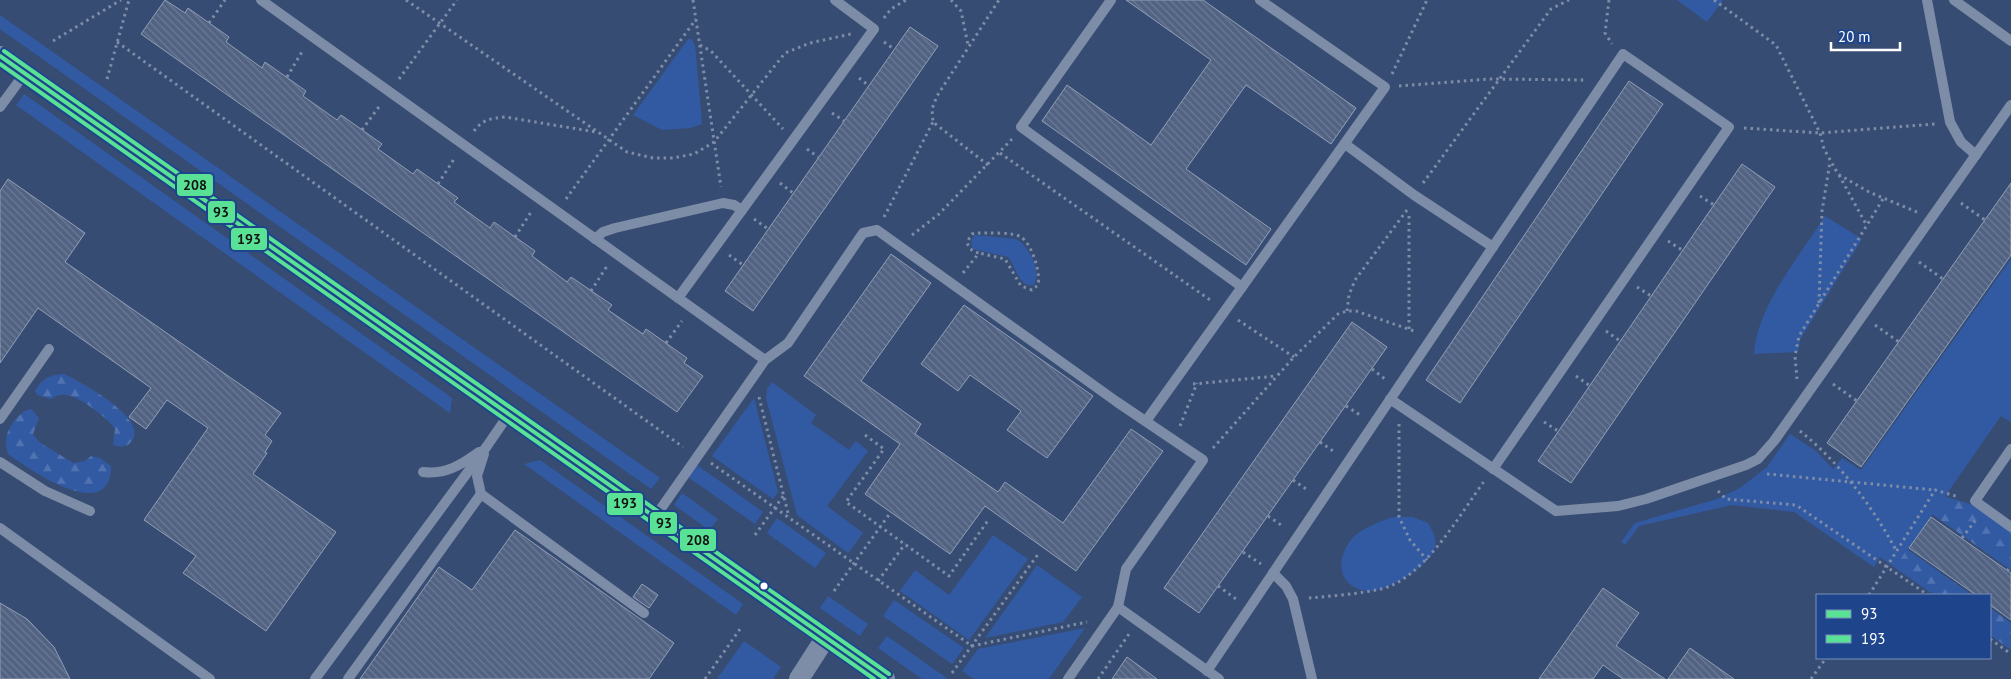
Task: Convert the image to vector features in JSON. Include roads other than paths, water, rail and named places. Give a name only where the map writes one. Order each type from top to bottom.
[{"type":"street","points":[[0,56],[885,679]]},
{"type":"street","points":[[799,679],[826,637]]},
{"type":"lane","points":[[261,0],[765,360]]},
{"type":"lane","points":[[678,298],[874,29],[835,0]]},
{"type":"lane","points":[[1111,0],[1021,127],[1242,287]]},
{"type":"lane","points":[[1146,421],[1385,87],[1260,0]]},
{"type":"lane","points":[[1927,0],[1950,122],[1962,142],[1976,156]]},
{"type":"lane","points":[[1954,0],[2011,41]]},
{"type":"lane","points":[[1207,671],[1273,573],[1394,402],[1432,337],[1623,54],[1729,127],[1493,468]]},
{"type":"lane","points":[[0,107],[25,73]]},
{"type":"lane","points":[[1394,402],[1556,511],[1618,506],[1746,465],[1758,459],[1788,422],[2011,105]]},
{"type":"lane","points":[[1345,144],[1414,195],[1493,247]]},
{"type":"lane","points":[[594,238],[614,228],[723,203],[734,205],[742,210]]},
{"type":"lane","points":[[655,517],[765,360],[788,343],[863,233],[877,230],[1203,460],[1126,569],[1118,607],[1068,679]]},
{"type":"lane","points":[[0,419],[49,349]]},
{"type":"lane","points":[[316,679],[509,414]]},
{"type":"lane","points":[[423,472],[436,474],[461,465],[487,446]]},
{"type":"lane","points":[[487,446],[477,476],[481,494],[644,613]]},
{"type":"lane","points":[[2010,524],[1975,502],[2011,449]]},
{"type":"lane","points":[[0,462],[45,491],[90,511]]},
{"type":"lane","points":[[348,679],[481,494]]},
{"type":"lane","points":[[0,528],[210,679]]},
{"type":"lane","points":[[1273,573],[1286,586],[1293,599],[1312,679]]},
{"type":"lane","points":[[1118,607],[1219,679]]}]
